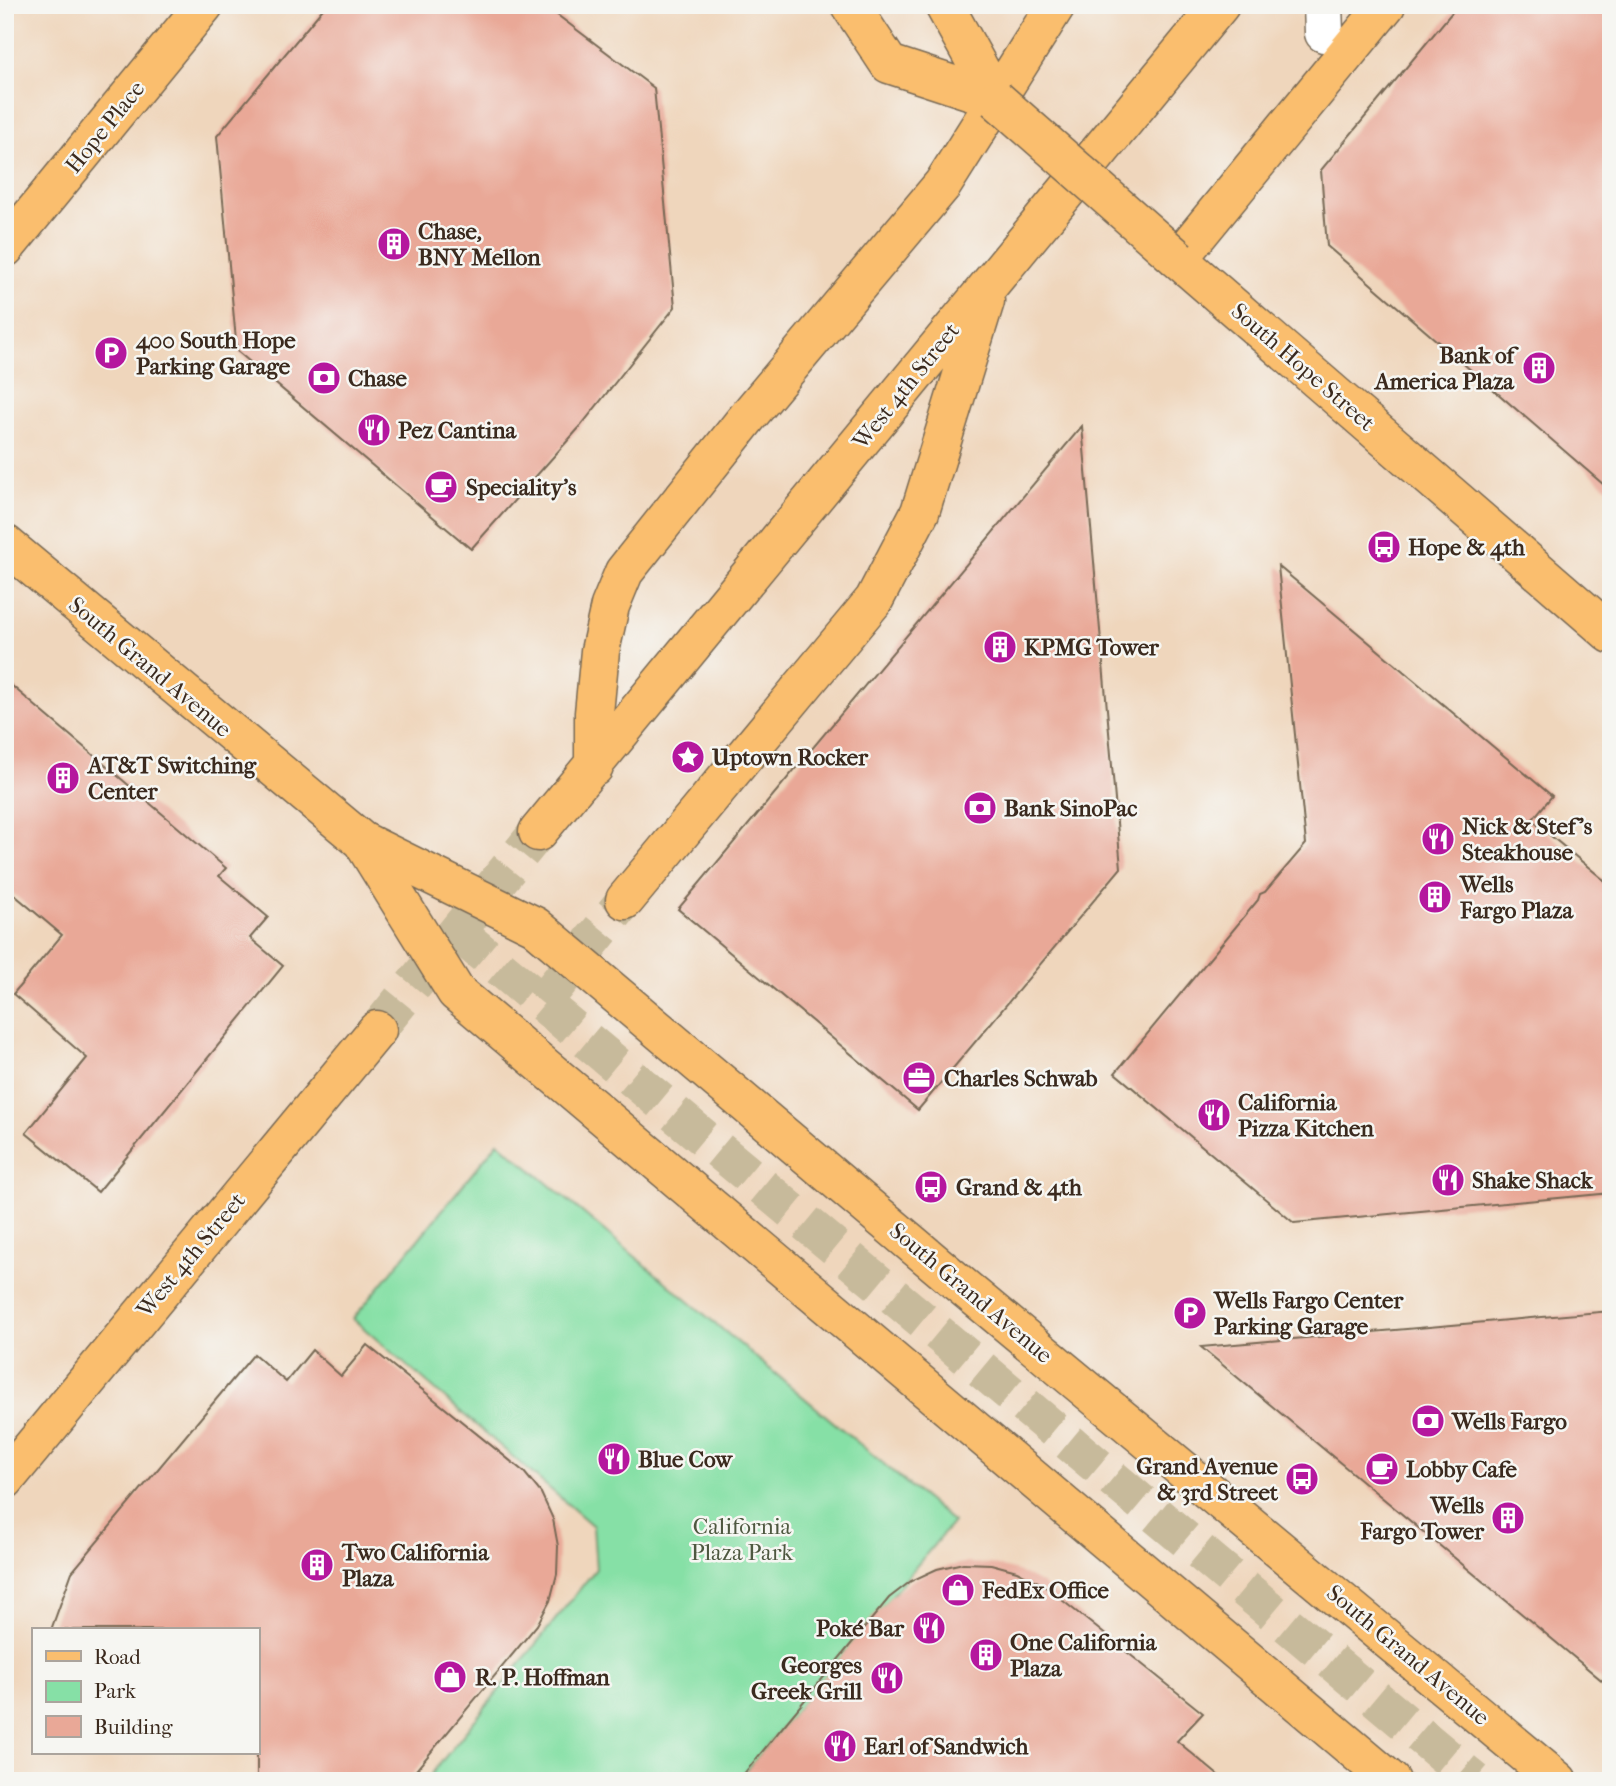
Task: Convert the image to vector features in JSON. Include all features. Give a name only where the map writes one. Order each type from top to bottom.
[{"type":"main road","name":"Hope Place","points":[[5,248],[204,5]]},
{"type":"main road","name":"South Hope Street","points":[[850,5],[889,64],[996,99]]},
{"type":"main road","points":[[593,767],[594,713],[600,651],[610,606],[624,572],[749,415],[943,184],[1056,5]]},
{"type":"main road","name":"West 4th Street","points":[[538,832],[1220,5]]},
{"type":"main road","points":[[1178,259],[1386,5]]},
{"type":"main road","name":"South Hope Street","points":[[951,19],[996,99],[1611,634]]},
{"type":"main road","points":[[625,900],[874,600],[920,512],[991,283]]},
{"type":"main road","name":"South Grand Avenue","points":[[5,544],[362,841],[535,926],[1558,1781]]},
{"type":"main road","name":"South Grand Avenue","points":[[362,841],[456,992],[1391,1781]]},
{"type":"main road","name":"West 4th Street","points":[[5,1480],[377,1030]]},
{"type":"shaded area","points":[[5,5],[1611,5],[1611,1781],[5,1781]]},
{"type":"green space","name":"California Plaza Park","points":[[498,1142],[953,1522],[738,1781],[426,1781],[596,1569],[593,1526],[353,1319]]},
{"type":"building","name":"Chase, BNY Mellon","points":[[326,5],[544,5],[654,88],[675,307],[579,428],[471,549],[237,351],[217,136]]},
{"type":"building","name":"Bank of America Plaza","points":[[1458,5],[1611,5],[1611,491],[1327,246],[1321,170]]},
{"type":"building","name":"KPMG Tower","points":[[1082,426],[1121,868],[918,1110],[678,909]]},
{"type":"building","name":"Wells Fargo Plaza","points":[[1278,566],[1552,796],[1532,820],[1611,886],[1611,1193],[1294,1223],[1115,1073],[1258,900],[1260,894],[1265,892],[1306,844]]},
{"type":"building","points":[[5,680],[226,868],[219,876],[268,917],[250,938],[283,966],[98,1192],[26,1133],[87,1058],[13,994],[62,935],[5,887]]},
{"type":"building","name":"Wells Fargo Tower","points":[[1611,1311],[1611,1688],[1201,1347]]},
{"type":"building","name":"Two California Plaza","points":[[367,1345],[524,1472],[541,1493],[553,1519],[558,1546],[557,1574],[550,1601],[537,1625],[407,1781],[257,1781],[259,1628],[52,1628],[72,1572],[254,1354],[286,1382],[312,1350],[341,1376]]},
{"type":"building","name":"One California Plaza","points":[[963,1563],[991,1564],[1017,1571],[1042,1584],[1203,1713],[1177,1741],[1225,1781],[738,1781],[889,1598],[911,1581],[937,1569]]},
{"type":"tunnel","points":[[377,1030],[538,832]]},
{"type":"tunnel","points":[[542,1003],[625,900]]},
{"type":"tunnel","points":[[456,931],[1475,1781]]},
{"type":"place","name":"Chase, BNY Mellon","points":[[394,244]]},
{"type":"place","name":"400 South Hope Parking Garage","points":[[111,353]]},
{"type":"place","name":"Bank of America Plaza","points":[[1539,368]]},
{"type":"place","name":"Chase","points":[[324,378]]},
{"type":"place","name":"Pez Cantina","points":[[374,430]]},
{"type":"place","name":"Speciality's","points":[[441,487]]},
{"type":"place","name":"Hope & 4th","points":[[1384,547]]},
{"type":"place","name":"KPMG Tower","points":[[1000,647]]},
{"type":"place","name":"Uptown Rocker","points":[[688,757]]},
{"type":"place","name":"AT&T Switching Center","points":[[63,778]]},
{"type":"place","name":"Bank SinoPac","points":[[980,808]]},
{"type":"place","name":"Nick & Stef's Steakhouse","points":[[1438,839]]},
{"type":"place","name":"Wells Fargo Plaza","points":[[1435,897]]},
{"type":"place","name":"Charles Schwab","points":[[919,1078]]},
{"type":"place","name":"California Pizza Kitchen","points":[[1214,1115]]},
{"type":"place","name":"Shake Shack","points":[[1448,1180]]},
{"type":"place","name":"Grand & 4th","points":[[931,1187]]},
{"type":"place","name":"Wells Fargo Center Parking Garage","points":[[1190,1313]]},
{"type":"place","name":"Wells Fargo","points":[[1428,1421]]},
{"type":"place","name":"Blue Cow","points":[[614,1459]]},
{"type":"place","name":"Lobby Cafe","points":[[1382,1469]]},
{"type":"place","name":"Grand Avenue & 3rd Street","points":[[1302,1479]]},
{"type":"place","name":"Wells Fargo Tower","points":[[1508,1518]]},
{"type":"place","name":"Two California Plaza","points":[[317,1565]]},
{"type":"place","name":"FedEx Office","points":[[958,1590]]},
{"type":"place","name":"Poké Bar","points":[[929,1628]]},
{"type":"place","name":"One California Plaza","points":[[986,1655]]},
{"type":"place","name":"R. P. Hoffman","points":[[450,1677]]},
{"type":"place","name":"Georges Greek Grill","points":[[887,1678]]},
{"type":"place","name":"Earl of Sandwich","points":[[840,1746]]}]
